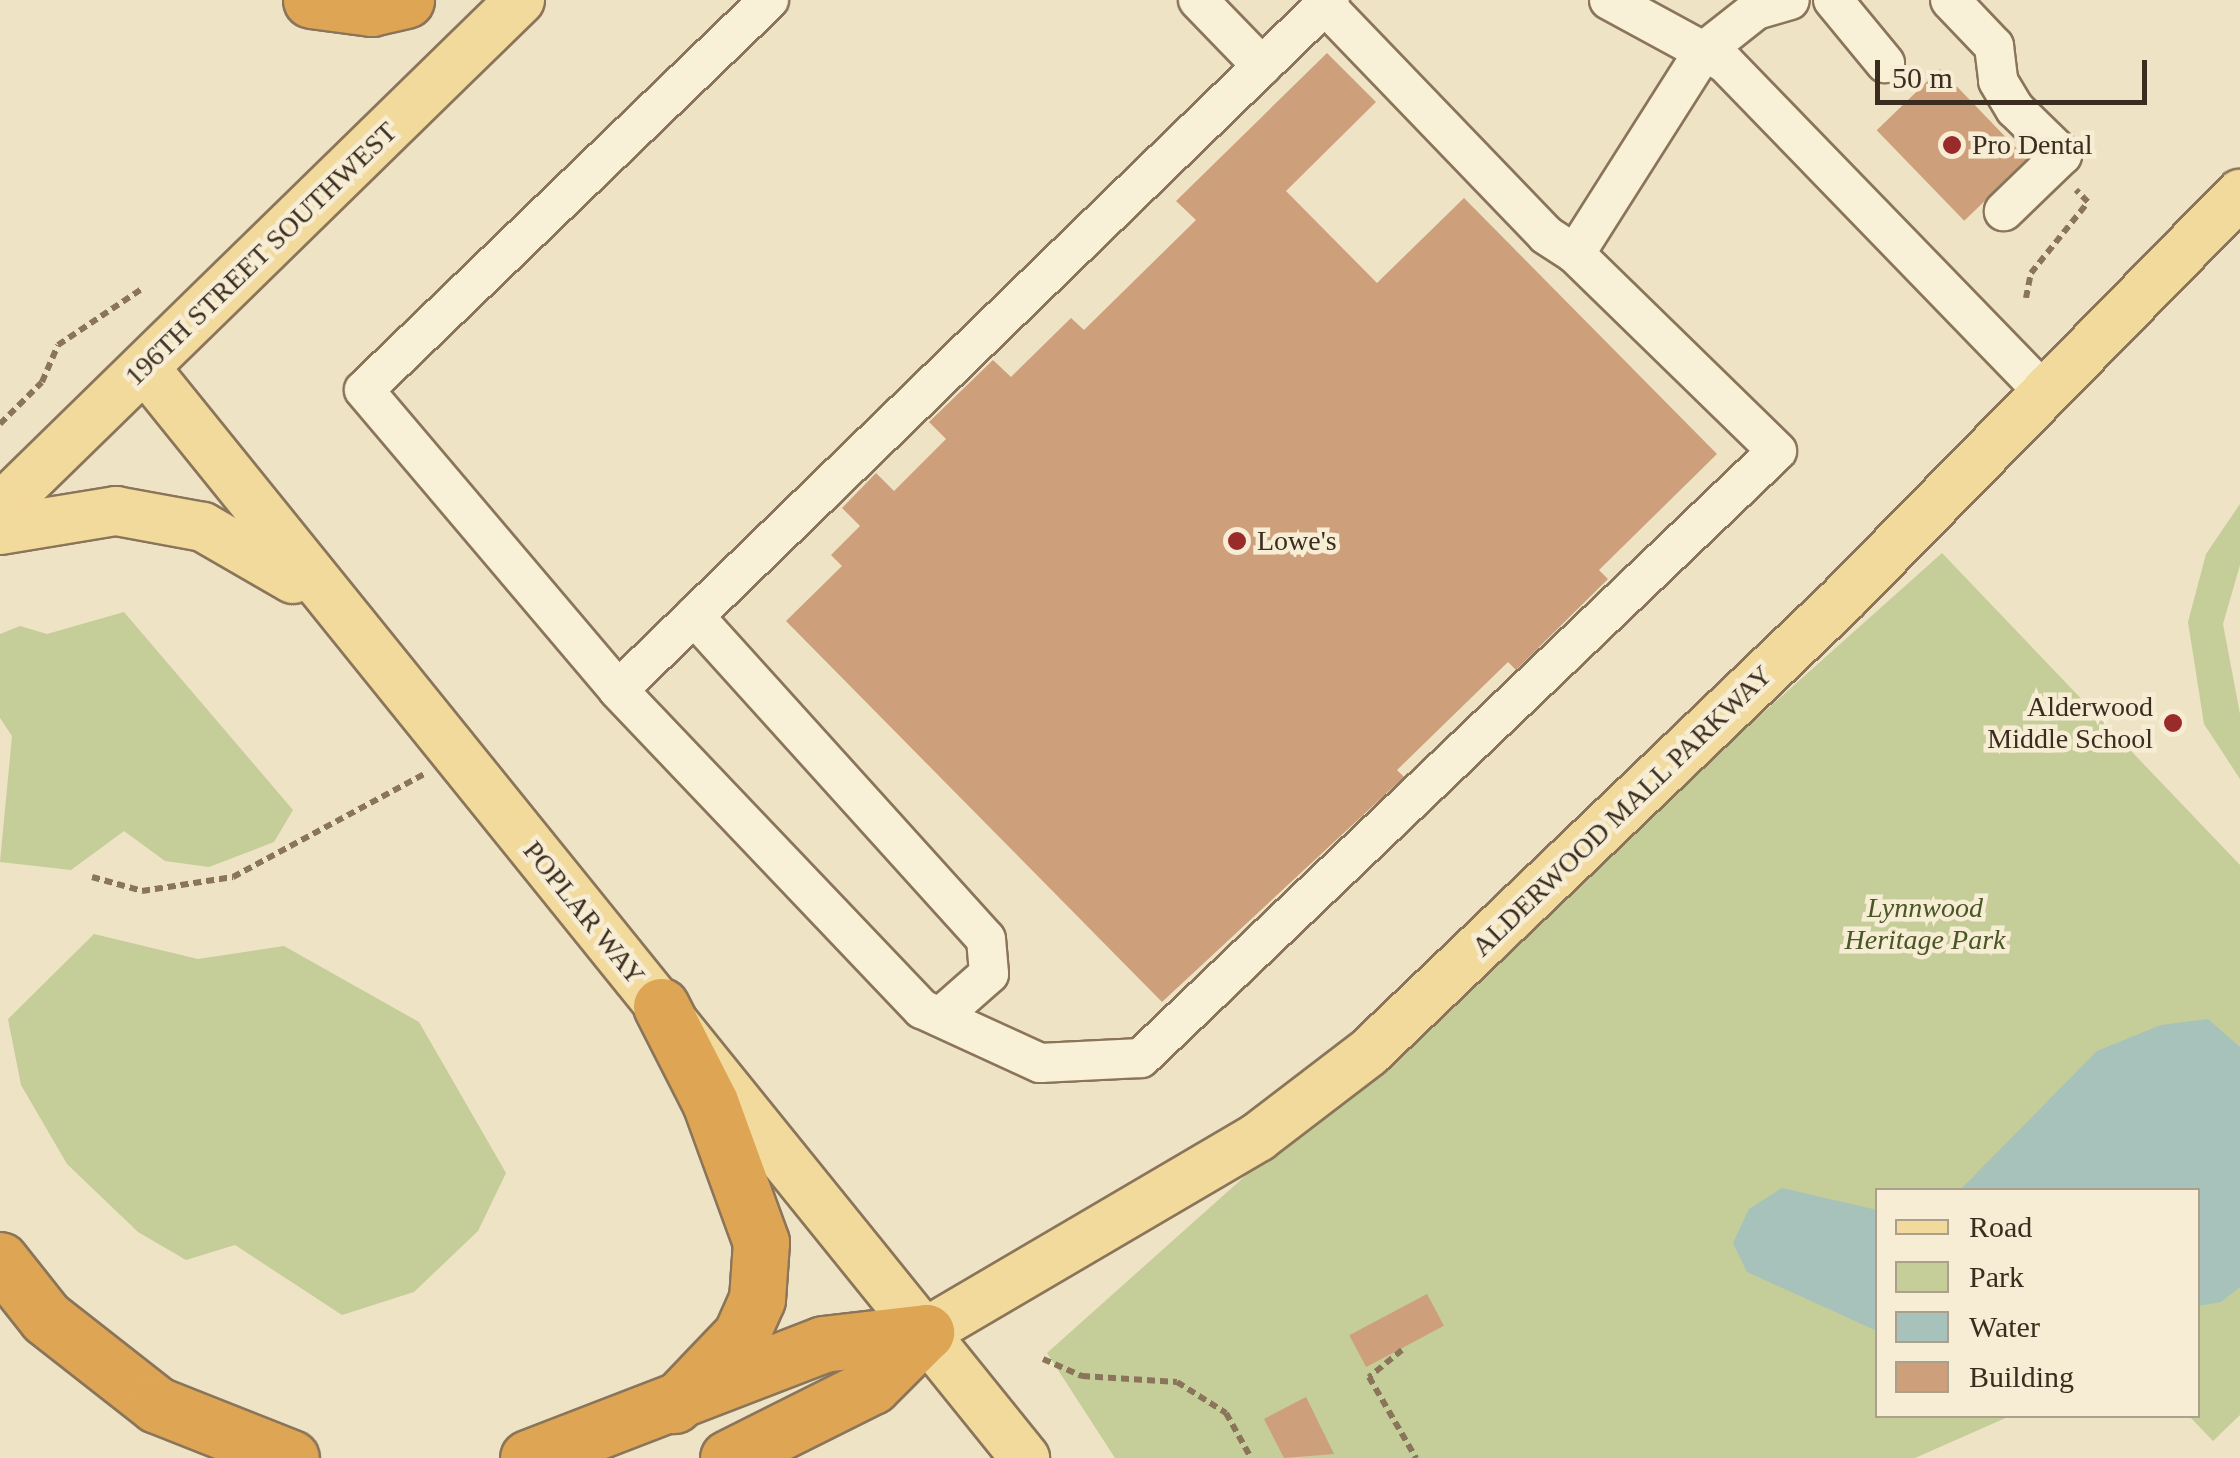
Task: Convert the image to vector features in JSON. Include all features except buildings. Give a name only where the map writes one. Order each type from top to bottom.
[{"type":"highway","points":[[311,0],[371,8],[406,0]]},
{"type":"highway","points":[[661,1006],[710,1102],[761,1242],[756,1299],[741,1335],[674,1405]]},
{"type":"highway","points":[[0,1260],[46,1318],[142,1395],[220,1436],[291,1458]]},
{"type":"highway","points":[[528,1458],[674,1405],[824,1344],[926,1332]]},
{"type":"highway","points":[[728,1458],[872,1386],[926,1332]]},
{"type":"main road","name":"196TH STREET SOUTHWEST","points":[[0,508],[520,0]]},
{"type":"main road","name":"ALDERWOOD MALL PARKWAY","points":[[926,1332],[1258,1136],[1368,1053],[2048,396],[2240,194]]},
{"type":"main road","name":"POPLAR WAY","points":[[144,368],[337,612],[1025,1458]]},
{"type":"main road","points":[[0,530],[116,512],[203,527],[258,552],[337,612]]},
{"type":"lane","points":[[618,690],[1328,2],[1546,235],[1575,254],[1777,451],[1142,1058],[1040,1063],[940,1018],[618,690],[364,390],[769,0]]},
{"type":"lane","points":[[1198,0],[1262,66]]},
{"type":"lane","points":[[1609,0],[1725,62],[2048,396]]},
{"type":"lane","points":[[1575,254],[1704,51],[1756,10],[1790,0]]},
{"type":"lane","points":[[1833,0],[1885,63]]},
{"type":"lane","points":[[1950,0],[1994,46],[1998,81],[2015,109],[2062,155],[2004,210]]},
{"type":"lane","points":[[694,616],[986,939],[989,974],[940,1018]]},
{"type":"path","points":[[2026,298],[2031,273],[2088,202],[2048,169]]},
{"type":"path","points":[[0,424],[42,382],[58,345],[143,288]]},
{"type":"path","points":[[92,877],[142,890],[233,877],[297,850],[455,756]]},
{"type":"path","points":[[1402,1350],[1369,1377],[1416,1458]]},
{"type":"path","points":[[1043,1358],[1082,1376],[1177,1382],[1226,1413],[1251,1458]]},
{"type":"green space","points":[[2240,504],[2240,565],[2223,624],[2240,714],[2240,779],[2204,724],[2188,622],[2206,554]]},
{"type":"green space","name":"Lynnwood Heritage Park","points":[[1942,553],[2240,865],[2240,1415],[2213,1441],[2191,1418],[2200,1418],[2200,1188],[1875,1188],[1875,1418],[2005,1418],[1915,1458],[1115,1458],[1047,1353]]},
{"type":"green space","points":[[124,612],[293,810],[274,842],[209,867],[165,861],[124,831],[71,870],[0,862],[12,736],[0,718],[0,634],[20,626],[47,634]]},
{"type":"green space","points":[[94,934],[198,959],[284,946],[419,1022],[506,1173],[478,1231],[414,1292],[342,1315],[235,1245],[186,1260],[138,1232],[67,1164],[21,1085],[8,1019]]},
{"type":"water","points":[[2208,1019],[2240,1047],[2240,1287],[2221,1302],[2200,1306],[2200,1188],[1962,1188],[2097,1051],[2161,1025]]},
{"type":"water","points":[[1782,1188],[1875,1210],[1875,1330],[1747,1272],[1733,1243],[1749,1209]]},
{"type":"place","name":"Pro Dental","points":[[1952,145]]},
{"type":"place","name":"Lowe's","points":[[1237,541]]},
{"type":"place","name":"Alderwood Middle School","points":[[2173,723]]}]
